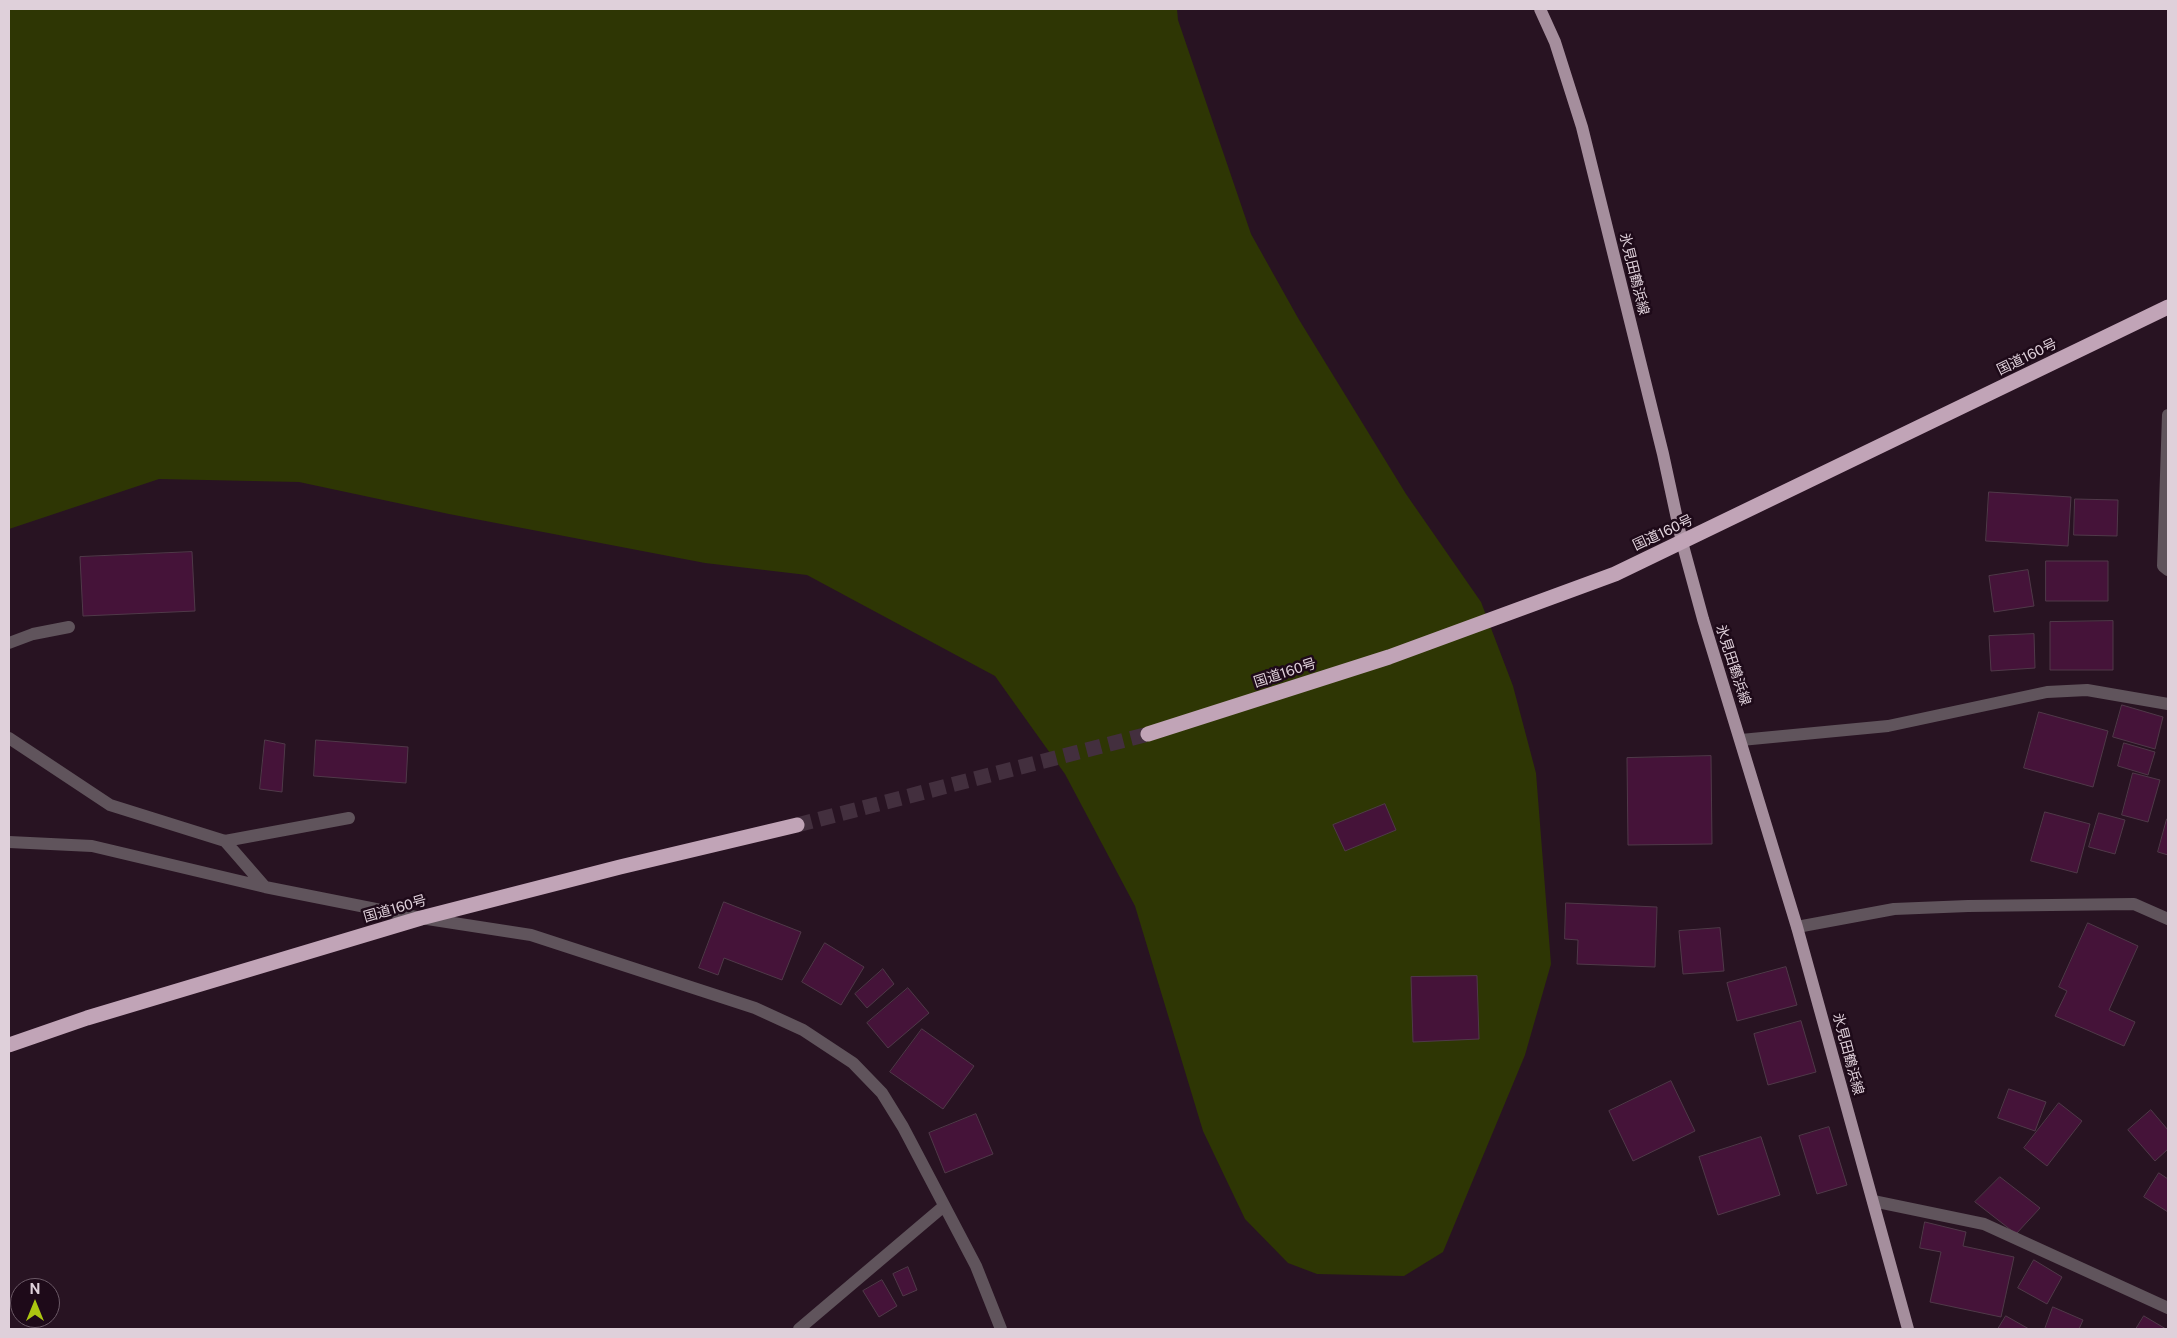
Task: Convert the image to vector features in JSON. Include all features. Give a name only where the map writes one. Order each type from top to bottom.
[{"type":"highway","name":"国道160号","points":[[1148,734],[1389,657],[1615,574],[2168,307]]},
{"type":"highway","name":"国道160号","points":[[9,1045],[87,1018],[421,918],[620,867],[797,825]]},
{"type":"main road","name":"氷見田鶴浜線","points":[[1540,9],[1555,42],[1582,127],[1663,454],[1682,542],[1703,619],[1798,927],[1908,1329]]},
{"type":"street","points":[[2168,415],[2163,566],[2168,570]]},
{"type":"street","points":[[9,643],[33,634],[69,627]]},
{"type":"street","points":[[1741,740],[1888,726],[2047,692],[2087,690],[2168,704]]},
{"type":"street","points":[[9,738],[110,805],[225,841],[349,818]]},
{"type":"street","points":[[225,841],[265,887]]},
{"type":"street","points":[[9,842],[92,846],[265,887],[421,918],[531,935],[755,1008],[803,1030],[853,1063],[882,1093],[903,1127],[976,1266],[1001,1329]]},
{"type":"street","points":[[1798,927],[1894,909],[1968,906],[2134,904],[2168,919]]},
{"type":"street","points":[[1873,1201],[1984,1224],[2168,1308]]},
{"type":"street","points":[[800,1329],[944,1206]]},
{"type":"green space","points":[[9,9],[1177,9],[1178,20],[1251,234],[1298,318],[1406,494],[1481,602],[1513,686],[1536,773],[1551,964],[1525,1055],[1443,1252],[1404,1276],[1317,1274],[1288,1263],[1245,1219],[1203,1131],[1135,906],[1065,774],[995,676],[807,575],[705,563],[449,514],[299,482],[159,479],[9,529]]},
{"type":"building","points":[[1989,492],[2071,497],[2068,546],[1986,541]]},
{"type":"building","points":[[2075,499],[2118,500],[2117,536],[2074,535]]},
{"type":"building","points":[[192,552],[195,611],[83,616],[80,557]]},
{"type":"building","points":[[2046,561],[2108,561],[2108,601],[2046,601]]},
{"type":"building","points":[[2028,570],[2034,606],[1994,612],[1989,576]]},
{"type":"building","points":[[2113,621],[2113,670],[2050,670],[2050,622]]},
{"type":"building","points":[[2034,634],[2035,668],[1991,671],[1989,636]]},
{"type":"building","points":[[2122,705],[2163,717],[2155,749],[2113,737]]},
{"type":"building","points":[[2039,712],[2108,731],[2093,787],[2024,768]]},
{"type":"building","points":[[265,740],[285,744],[282,792],[260,789]]},
{"type":"building","points":[[316,740],[408,747],[406,783],[314,776]]},
{"type":"building","points":[[2124,743],[2155,752],[2148,775],[2118,766]]},
{"type":"building","points":[[1711,756],[1712,844],[1628,845],[1627,758]]},
{"type":"building","points":[[2133,773],[2160,780],[2148,822],[2122,815]]},
{"type":"building","points":[[1385,804],[1396,830],[1345,851],[1333,825]]},
{"type":"building","points":[[2045,812],[2090,824],[2077,873],[2031,861]]},
{"type":"building","points":[[2099,813],[2125,820],[2115,854],[2089,847]]},
{"type":"building","points":[[2168,819],[2168,855],[2158,852]]},
{"type":"building","points":[[724,902],[801,932],[782,980],[724,958],[718,975],[699,968]]},
{"type":"building","points":[[1566,903],[1657,907],[1655,967],[1577,964],[1578,940],[1565,939]]},
{"type":"building","points":[[2088,923],[2138,946],[2109,1010],[2135,1022],[2124,1046],[2055,1016],[2067,991],[2059,987]]},
{"type":"building","points":[[1720,928],[1724,971],[1683,974],[1679,931]]},
{"type":"building","points":[[825,943],[864,967],[841,1005],[802,982]]},
{"type":"building","points":[[1786,967],[1797,1005],[1737,1021],[1727,983]]},
{"type":"building","points":[[883,969],[894,984],[867,1008],[855,994]]},
{"type":"building","points":[[1477,976],[1479,1039],[1413,1042],[1411,977]]},
{"type":"building","points":[[908,988],[929,1013],[888,1048],[867,1023]]},
{"type":"building","points":[[1801,1021],[1816,1072],[1768,1085],[1754,1034]]},
{"type":"building","points":[[922,1029],[974,1066],[943,1109],[890,1072]]},
{"type":"building","points":[[1671,1081],[1695,1131],[1633,1161],[1609,1111]]},
{"type":"building","points":[[2009,1089],[2046,1102],[2035,1131],[1998,1118]]},
{"type":"building","points":[[2059,1103],[2082,1121],[2047,1166],[2024,1148]]},
{"type":"building","points":[[2151,1110],[2168,1130],[2168,1149],[2155,1161],[2128,1130]]},
{"type":"building","points":[[976,1114],[993,1154],[945,1173],[929,1133]]},
{"type":"building","points":[[1829,1127],[1847,1185],[1817,1194],[1799,1136]]},
{"type":"building","points":[[1761,1137],[1780,1195],[1718,1215],[1699,1157]]},
{"type":"building","points":[[2159,1173],[2168,1179],[2168,1212],[2144,1197]]},
{"type":"building","points":[[2000,1177],[2040,1208],[2016,1234],[1975,1202]]},
{"type":"building","points":[[1925,1222],[1966,1232],[1963,1246],[2014,1257],[2001,1317],[1930,1302],[1941,1252],[1920,1248]]},
{"type":"building","points":[[2034,1260],[2062,1277],[2047,1304],[2018,1288]]},
{"type":"building","points":[[908,1267],[917,1290],[903,1296],[893,1274]]},
{"type":"building","points":[[882,1280],[897,1306],[879,1317],[863,1291]]},
{"type":"building","points":[[2053,1307],[2083,1320],[2079,1329],[2045,1329]]},
{"type":"building","points":[[2006,1316],[2029,1329],[1998,1329]]},
{"type":"building","points":[[2144,1316],[2166,1329],[2136,1329]]},
{"type":"tunnel","points":[[797,825],[1148,734]]}]
